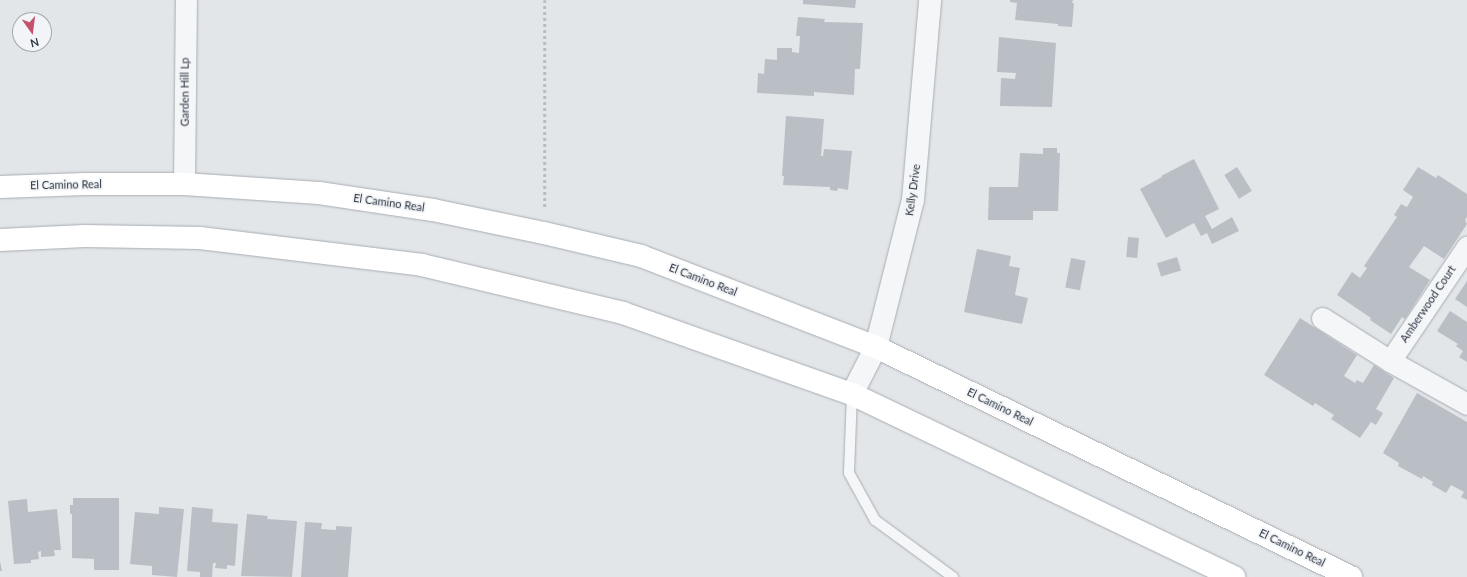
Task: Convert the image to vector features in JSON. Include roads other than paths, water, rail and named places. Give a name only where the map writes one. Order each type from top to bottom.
[{"type":"main road","name":"El Camino Real","points":[[0,187],[64,184],[184,184],[319,193],[433,210],[544,233],[641,256],[876,347],[1351,577]]},
{"type":"main road","points":[[0,240],[85,236],[200,238],[422,265],[623,313],[852,394],[1234,577]]},
{"type":"street","name":"Garden Hill Lp","points":[[184,184],[186,0]]},
{"type":"street","name":"Kelly Drive","points":[[852,394],[876,347],[913,200],[930,0]]},
{"type":"street","name":"Amberwood Court","points":[[1390,361],[1467,247]]},
{"type":"street","points":[[1322,318],[1390,361],[1467,404]]},
{"type":"lane","points":[[852,394],[849,473],[875,520],[953,577]]}]
